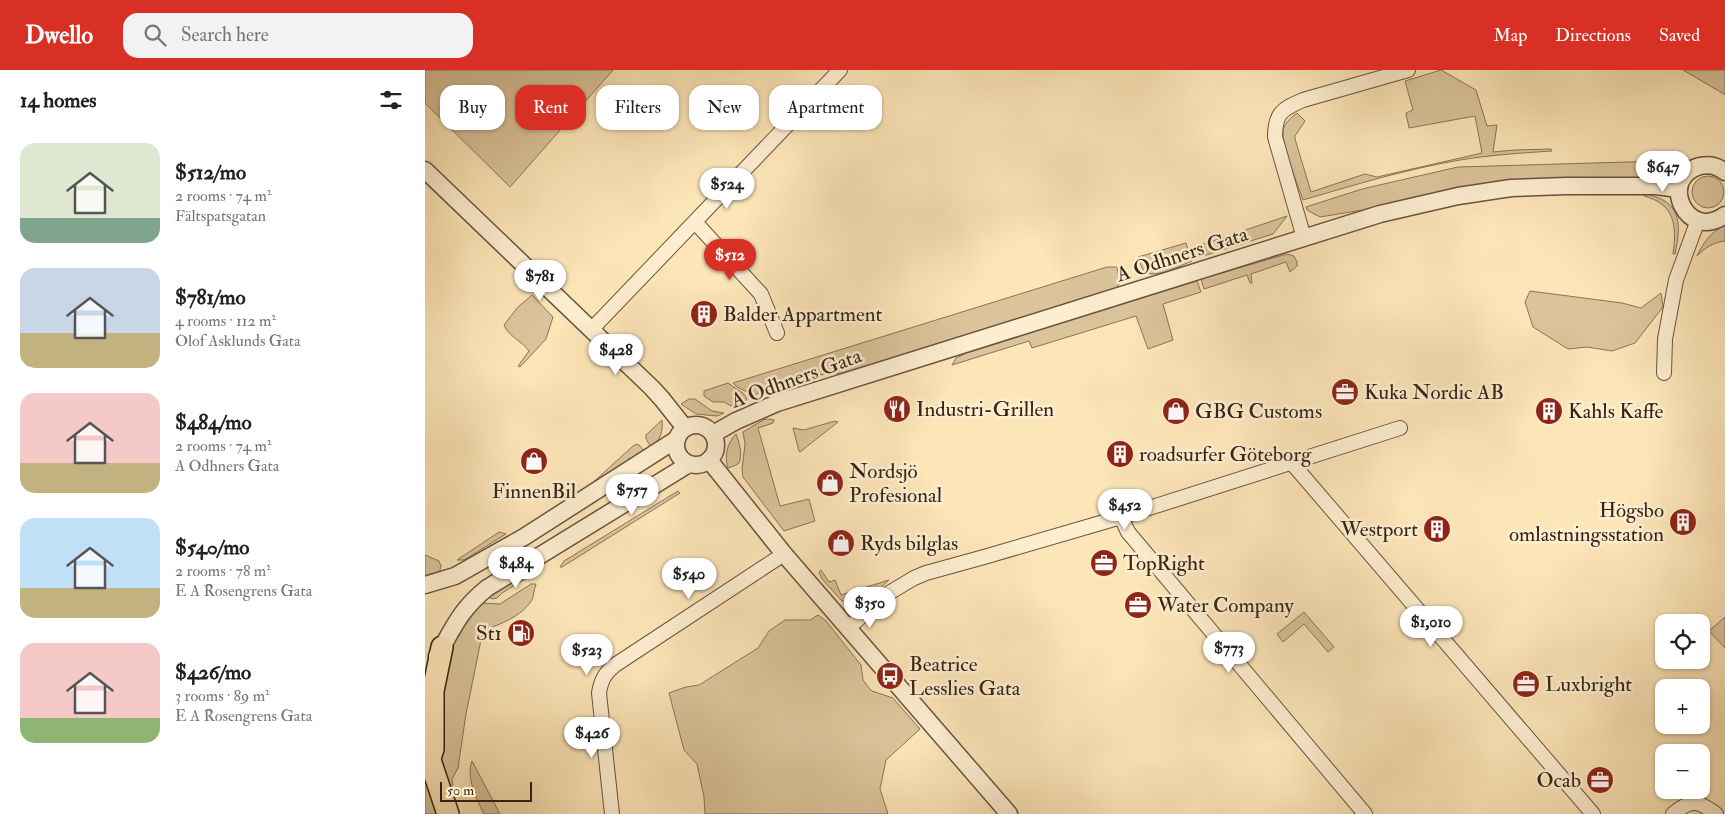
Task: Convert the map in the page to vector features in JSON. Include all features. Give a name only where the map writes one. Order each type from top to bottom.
[{"type":"main road","points":[[442,647],[433,690],[433,749],[428,751],[448,814]]},
{"type":"street","points":[[591,330],[840,70]]},
{"type":"street","points":[[1304,238],[1275,137],[1275,124],[1279,114],[1287,107],[1303,100],[1408,70]]},
{"type":"street","points":[[1725,172],[1710,165],[1696,167],[1685,176],[1679,189],[1683,208],[1692,218],[1711,221],[1725,215]]},
{"type":"street","points":[[425,170],[663,399],[681,434]]},
{"type":"street","name":"A Odhners Gata","points":[[713,434],[736,420],[777,403],[1380,214],[1421,203],[1511,188],[1656,186],[1679,189]]},
{"type":"street","points":[[1664,373],[1665,339],[1676,280],[1699,220]]},
{"type":"street","points":[[695,222],[761,294],[777,333]]},
{"type":"street","name":"A Odhners Gata","points":[[681,434],[695,425],[700,425],[710,430],[713,434],[716,448],[709,460]]},
{"type":"street","points":[[848,628],[889,593],[926,572],[984,558],[1121,517],[1400,428]]},
{"type":"street","points":[[681,434],[676,445],[679,456],[689,464],[699,465],[709,460],[784,554],[1009,814]]},
{"type":"street","points":[[425,585],[455,576],[524,537],[681,434]]},
{"type":"street","points":[[1291,462],[1593,814]]},
{"type":"street","points":[[425,678],[453,625],[465,608],[487,588],[689,464]]},
{"type":"street","points":[[1121,517],[1128,532],[1365,814]]},
{"type":"street","points":[[612,814],[599,693],[600,682],[605,673],[784,554]]},
{"type":"street","points":[[1673,814],[1682,806],[1692,802],[1701,804],[1716,814]]},
{"type":"shaded area","points":[[425,70],[613,70],[600,85],[596,85],[596,89],[586,101],[586,85],[515,85],[515,130],[560,130],[510,187],[452,130],[505,130],[505,85],[440,85],[440,118],[425,103]]},
{"type":"shaded area","points":[[1441,70],[1476,90],[1487,126],[1497,125],[1493,152],[1551,149],[1552,151],[1460,160],[1420,168],[1303,200],[1287,156],[1283,138],[1285,126],[1297,113],[1305,121],[1295,139],[1311,192],[1365,174],[1377,177],[1482,153],[1475,116],[1409,128],[1406,113],[1413,110],[1405,81]]},
{"type":"shaded area","points":[[1683,70],[1725,70],[1725,94],[1724,94]]},
{"type":"shaded area","points":[[1695,160],[1670,172],[1637,179],[1466,187],[1363,210],[1320,217],[1307,210],[1306,207],[1362,189],[1458,167]]},
{"type":"shaded area","points":[[1708,176],[1720,180],[1724,192],[1720,204],[1708,208],[1696,204],[1692,192],[1696,180]]},
{"type":"shaded area","points":[[1643,194],[1665,201],[1676,214],[1678,232],[1675,254],[1673,254],[1675,234],[1672,217],[1662,204]]},
{"type":"shaded area","points":[[1287,216],[1273,234],[1200,257],[1198,246]]},
{"type":"shaded area","points":[[1725,225],[1725,241],[1710,246],[1697,256],[1708,238]]},
{"type":"shaded area","points":[[1186,243],[1192,261],[1162,273],[1149,274],[1143,269],[1138,257]]},
{"type":"shaded area","points":[[1287,254],[1294,256],[1297,262],[1297,266],[1290,272],[1286,262],[1251,274],[1252,283],[1250,283],[1247,275],[1204,289],[1201,279]]},
{"type":"shaded area","points":[[1107,267],[1117,267],[1120,283],[1116,288],[842,373],[816,375],[753,395],[733,383]]},
{"type":"shaded area","points":[[1197,281],[1201,292],[1163,304],[1173,340],[1148,349],[1136,316],[1032,348],[1029,341],[952,365],[956,358],[966,353]]},
{"type":"shaded area","points":[[1530,291],[1622,303],[1641,308],[1661,293],[1663,307],[1635,343],[1612,351],[1587,347],[1568,349],[1533,327],[1525,302]]},
{"type":"shaded area","points":[[532,295],[553,317],[546,339],[520,367],[518,366],[529,351],[504,325],[518,307]]},
{"type":"shaded area","points":[[728,383],[744,394],[747,399],[745,402],[731,406],[724,402],[713,402],[704,396],[704,391]]},
{"type":"shaded area","points":[[689,399],[695,399],[712,411],[724,413],[717,416],[696,414],[681,404]]},
{"type":"shaded area","points":[[768,419],[774,420],[773,423],[758,428],[780,506],[809,499],[815,521],[784,531],[743,477],[742,470],[745,444],[743,432]]},
{"type":"shaded area","points":[[662,420],[661,435],[651,447],[646,439],[646,435]]},
{"type":"shaded area","points":[[835,421],[838,422],[799,451],[793,428],[804,430]]},
{"type":"shaded area","points":[[736,434],[741,456],[738,464],[728,468],[727,450]]},
{"type":"shaded area","points":[[637,444],[645,452],[632,461],[629,458],[627,461],[629,463],[588,487],[633,446]]},
{"type":"shaded area","points":[[678,491],[680,493],[560,567],[564,561]]},
{"type":"shaded area","points":[[499,532],[506,534],[464,560],[457,560]]},
{"type":"shaded area","points":[[425,555],[439,561],[441,566],[439,574],[425,577]]},
{"type":"shaded area","points":[[821,570],[829,582],[835,580],[841,595],[889,580],[867,600],[842,601],[822,579],[819,572]]},
{"type":"shaded area","points":[[525,574],[530,576],[497,598],[492,599],[489,597]]},
{"type":"shaded area","points":[[531,584],[536,584],[533,598],[523,611],[503,623],[483,630],[466,714],[458,768],[452,779],[456,808],[444,785],[439,752],[438,713],[453,639],[480,603],[500,604]]},
{"type":"shaded area","points":[[1304,612],[1334,647],[1328,652],[1304,624],[1283,642],[1277,634]]},
{"type":"shaded area","points":[[818,615],[826,621],[861,665],[863,680],[868,687],[872,691],[893,698],[920,729],[886,760],[880,789],[888,814],[705,814],[704,797],[697,764],[684,750],[669,693],[699,685],[758,648],[769,631],[785,620],[810,620]]},
{"type":"shaded area","points":[[1725,617],[1725,648],[1710,632]]},
{"type":"shaded area","points":[[472,761],[500,814],[484,814],[471,781],[470,768]]},
{"type":"shaded area","points":[[425,770],[440,814],[425,814]]},
{"type":"place","name":"Balder Appartment","points":[[704,314]]},
{"type":"place","name":"Kuka Nordic AB","points":[[1345,392]]},
{"type":"place","name":"Industri-Grillen","points":[[897,409]]},
{"type":"place","name":"GBG Customs","points":[[1176,411]]},
{"type":"place","name":"Kahls Kaffe","points":[[1549,411]]},
{"type":"place","name":"roadsurfer Göteborg","points":[[1120,454]]},
{"type":"place","name":"FinnenBil","points":[[534,461]]},
{"type":"place","name":"Nordsjö Profesional","points":[[830,483]]},
{"type":"place","name":"Högsbo omlastningsstation","points":[[1683,522]]},
{"type":"place","name":"Westport","points":[[1437,529]]},
{"type":"place","name":"Ryds bilglas","points":[[841,543]]},
{"type":"place","name":"TopRight","points":[[1104,563]]},
{"type":"place","name":"Water Company","points":[[1138,605]]},
{"type":"place","name":"St1","points":[[521,633]]},
{"type":"place","name":"Beatrice Lesslies Gata","points":[[890,676]]},
{"type":"place","name":"Luxbright","points":[[1526,684]]},
{"type":"place","name":"Ocab","points":[[1600,780]]}]
